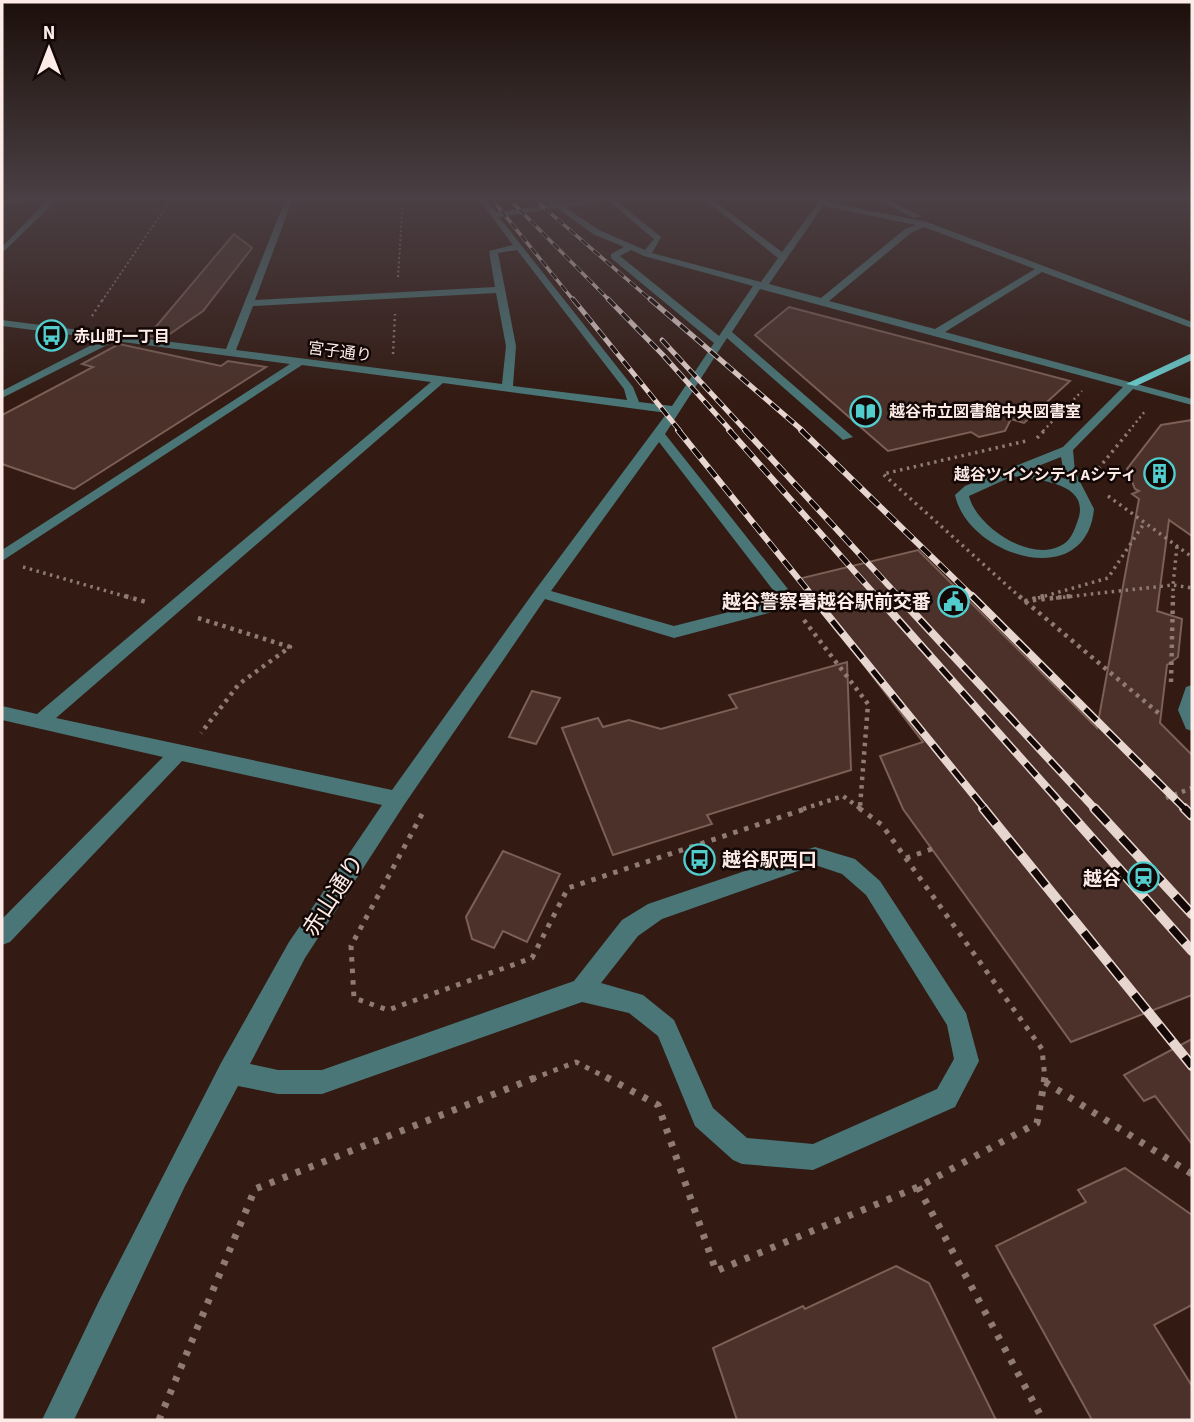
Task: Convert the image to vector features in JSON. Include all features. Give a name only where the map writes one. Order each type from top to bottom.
[{"type":"main road","points":[[1132,384],[1192,356]]},
{"type":"street","points":[[230,352],[263,264]]},
{"type":"street","points":[[495,264],[511,346],[507,388]]},
{"type":"street","points":[[532,264],[629,389],[634,405]]},
{"type":"street","points":[[624,264],[718,341]]},
{"type":"street","points":[[683,264],[1192,402]]},
{"type":"street","name":"赤山通り","points":[[58,1420],[109,1311],[230,1072],[297,950],[397,799],[541,593],[659,434],[725,331],[778,264]]},
{"type":"street","points":[[822,302],[868,264]]},
{"type":"street","points":[[1032,264],[1192,325]]},
{"type":"street","points":[[938,332],[1042,268]]},
{"type":"street","points":[[248,303],[499,290]]},
{"type":"street","name":"宮子通り","points":[[2,323],[674,410]]},
{"type":"street","points":[[725,331],[847,437]]},
{"type":"street","points":[[2,395],[113,338]]},
{"type":"street","points":[[2,556],[300,362]]},
{"type":"street","points":[[39,722],[440,380]]},
{"type":"street","points":[[1067,450],[1068,470],[1088,507],[1088,514],[1077,540],[1055,552],[1038,555],[1018,551],[974,520],[962,503],[962,495],[970,489],[1067,450],[1132,384]]},
{"type":"street","points":[[541,593],[674,632],[790,602],[659,434]]},
{"type":"street","points":[[1008,473],[1043,475],[1078,489]]},
{"type":"street","points":[[1192,692],[1187,710],[1192,724]]},
{"type":"street","points":[[2,713],[397,799]]},
{"type":"street","points":[[2,934],[178,753]]},
{"type":"street","points":[[230,1072],[278,1082],[322,1082],[582,990],[630,928],[656,911],[815,856],[848,866],[873,888],[958,1021],[967,1061],[946,1098],[813,1157],[742,1151],[704,1117],[666,1028],[635,1003],[582,990]]},
{"type":"path","points":[[91,317],[127,264]]},
{"type":"path","points":[[1100,484],[1094,474],[1150,405]]},
{"type":"path","points":[[1105,494],[1192,556]]},
{"type":"path","points":[[1145,523],[1108,578],[1026,601],[1173,585],[1192,588]]},
{"type":"path","points":[[1171,695],[1173,585],[1177,546]]},
{"type":"path","points":[[790,602],[868,704],[860,807]]},
{"type":"path","points":[[1166,798],[1192,788]]},
{"type":"path","points":[[906,858],[932,849]]},
{"type":"path","points":[[1045,1082],[1192,1174]]},
{"type":"path","points":[[918,1186],[1043,1420]]},
{"type":"building","points":[[208,264],[239,264],[203,311],[164,338],[148,336]]},
{"type":"building","points":[[789,307],[1070,381],[1024,423],[1011,419],[1005,431],[979,437],[971,432],[888,451],[755,335]]},
{"type":"building","points":[[119,344],[221,366],[228,361],[266,367],[74,489],[2,464],[2,415],[93,367],[82,364]]},
{"type":"building","points":[[1192,420],[1192,536],[1169,520],[1157,611],[1182,619],[1178,657],[1167,665],[1160,723],[1192,755],[1192,995],[1071,1042],[903,809],[880,756],[923,742],[798,579],[918,550],[1097,728],[1139,499],[1132,494],[1139,491],[1135,489],[1127,469],[1161,425]]},
{"type":"building","points":[[847,662],[851,770],[707,815],[712,824],[613,855],[562,728],[598,718],[603,727],[629,720],[661,729],[737,708],[729,695]]},
{"type":"building","points":[[532,691],[560,698],[536,744],[509,737]]},
{"type":"building","points":[[503,851],[560,874],[527,942],[503,931],[494,948],[472,939],[466,917]]},
{"type":"building","points":[[1192,1039],[1192,1144],[1155,1096],[1144,1101],[1124,1075]]},
{"type":"building","points":[[1125,1168],[1192,1215],[1192,1305],[1154,1325],[1192,1386],[1192,1420],[1092,1420],[996,1246],[1086,1202],[1078,1190]]},
{"type":"building","points":[[896,1266],[929,1283],[996,1420],[737,1420],[713,1348]]},
{"type":"railway","points":[[544,264],[574,301]]},
{"type":"railway","points":[[574,264],[610,301]]},
{"type":"railway","points":[[610,264],[652,301]]},
{"type":"railway","points":[[573,299],[680,431]]},
{"type":"railway","points":[[608,299],[731,431]]},
{"type":"railway","points":[[650,299],[803,431]]},
{"type":"railway","points":[[662,340],[746,431]]},
{"type":"railway","points":[[678,430],[814,598]]},
{"type":"railway","points":[[729,430],[878,598]]},
{"type":"railway","points":[[745,430],[900,598]]},
{"type":"railway","points":[[801,430],[974,598]]},
{"type":"railway","points":[[812,596],[985,809]]},
{"type":"railway","points":[[877,596],[1066,809]]},
{"type":"railway","points":[[898,596],[1095,809]]},
{"type":"railway","points":[[974,598],[1192,816]]},
{"type":"railway","points":[[983,808],[1192,1066]]},
{"type":"railway","points":[[1065,808],[1192,951]]},
{"type":"railway","points":[[1094,808],[1192,914]]},
{"type":"place","name":"赤山町一丁目","points":[[51,336]]},
{"type":"place","name":"越谷市立図書館中央図書室","points":[[866,411]]},
{"type":"place","name":"越谷ツインシティAシティ","points":[[1160,474]]},
{"type":"place","name":"越谷警察署越谷駅前交番","points":[[954,601]]},
{"type":"place","name":"越谷駅西口","points":[[699,859]]},
{"type":"place","name":"越谷","points":[[1144,878]]}]
